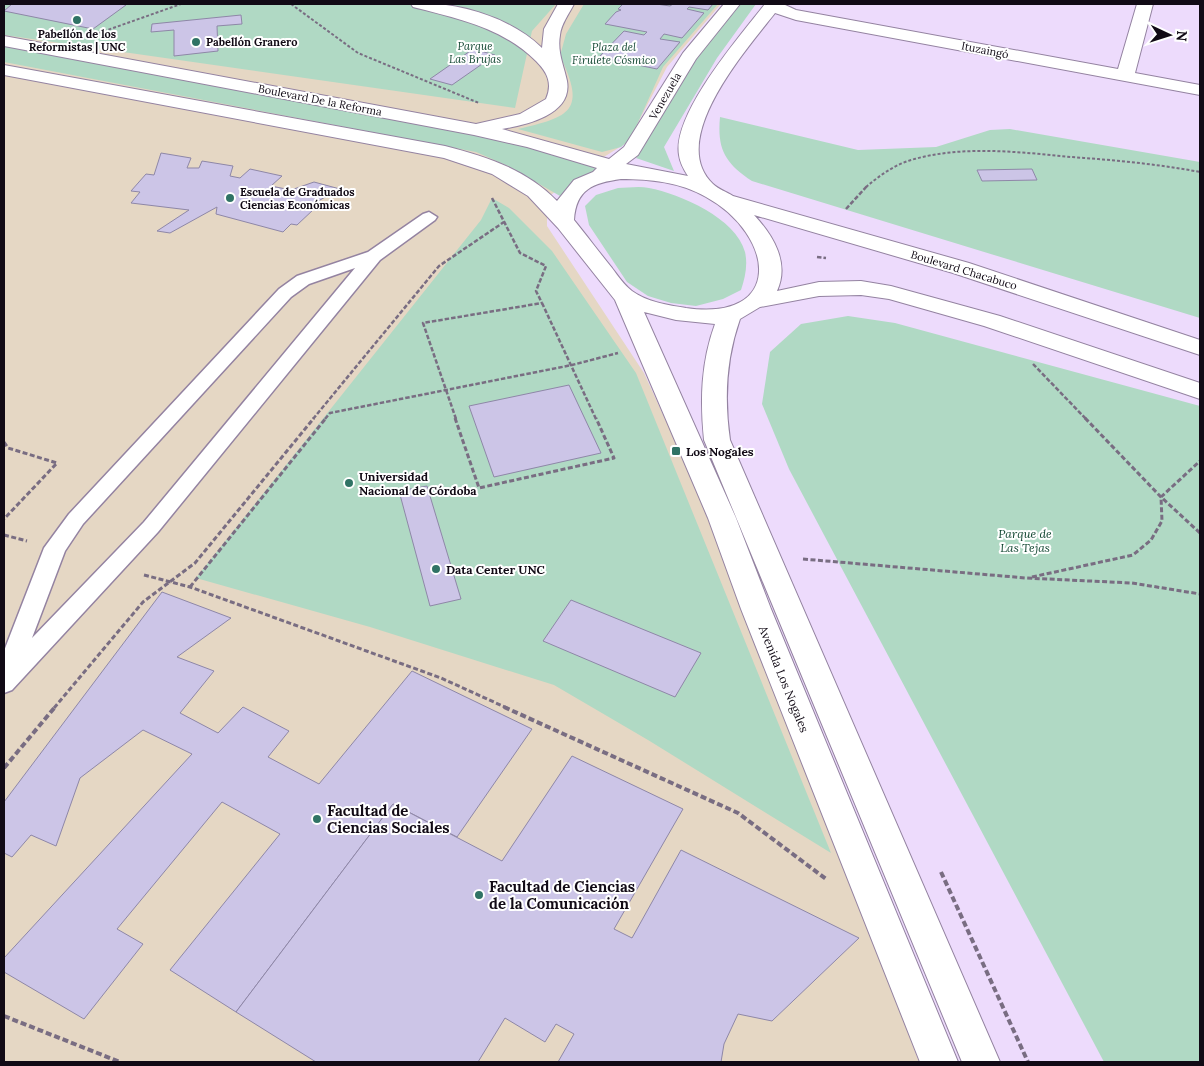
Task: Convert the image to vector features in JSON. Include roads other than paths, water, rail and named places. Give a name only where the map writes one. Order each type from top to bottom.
[{"type":"street","points":[[419,4],[454,11],[506,30],[525,40],[555,71]]},
{"type":"street","points":[[474,129],[520,119],[552,104],[559,89],[550,48],[550,34],[566,4]]},
{"type":"street","name":"Venezuela","points":[[592,179],[614,166],[631,151],[689,57],[732,4]]},
{"type":"street","points":[[705,188],[688,155],[688,139],[708,93],[773,4]]},
{"type":"street","name":"Ituzaingó","points":[[773,4],[784,12],[796,15],[1200,90]]},
{"type":"street","points":[[1125,76],[1145,4]]},
{"type":"street","name":"Boulevard De la Reforma","points":[[4,41],[474,129],[532,142],[634,172]]},
{"type":"street","points":[[4,70],[445,152],[498,170],[523,183],[563,223],[625,297],[676,313],[706,317],[819,289],[861,288],[891,293],[992,321],[1200,391]]},
{"type":"street","points":[[563,223],[569,196],[579,186],[592,179],[614,173],[634,172],[705,188],[726,200],[755,228],[766,245],[771,274],[767,290],[742,309],[718,349],[714,381],[715,423],[718,440],[981,1062]]},
{"type":"street","name":"Boulevard Chacabuco","points":[[726,200],[961,268],[1200,348]]},
{"type":"street","name":"Avenida Los Nogales","points":[[625,297],[648,345],[722,518],[759,618],[938,1062]]},
{"type":"lane","points":[[4,681],[151,527],[374,256],[429,217]]},
{"type":"lane","points":[[4,681],[56,548],[76,519],[285,293],[303,280],[374,256]]},
{"type":"place","name":"Pabellón de los Reformistas | UNC","points":[[77,20]]},
{"type":"place","name":"Pabellón Granero","points":[[196,42]]},
{"type":"place","name":"Escuela de Graduados Ciencias Económicas","points":[[230,198]]},
{"type":"place","name":"Los Nogales","points":[[676,451]]},
{"type":"place","name":"Universidad Nacional de Córdoba","points":[[349,483]]},
{"type":"place","name":"Data Center UNC","points":[[436,569]]},
{"type":"place","name":"Facultad de Ciencias Sociales","points":[[317,819]]},
{"type":"place","name":"Facultad de Ciencias de la Comunicación","points":[[479,895]]},
{"type":"park label","name":"Parque Las Brujas","points":[[475,52]]},
{"type":"park label","name":"Plaza del Firulete Cósmico","points":[[614,53]]},
{"type":"park label","name":"Parque de Las Tejas","points":[[1025,540]]}]
